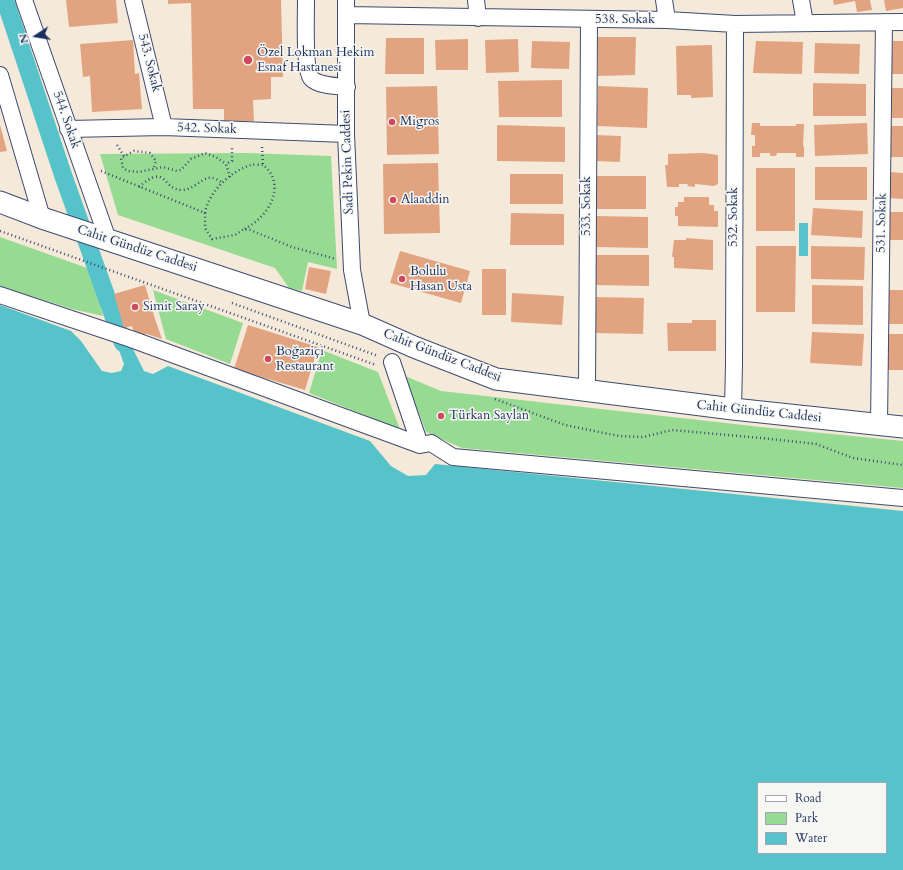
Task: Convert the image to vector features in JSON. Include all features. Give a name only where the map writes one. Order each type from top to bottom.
[{"type":"main road","name":"Cahit Gündüz Caddesi","points":[[0,202],[42,218],[362,324],[414,347],[496,379],[587,392],[903,427]]},
{"type":"street","name":"544. Sokak","points":[[24,0],[108,240]]},
{"type":"street","name":"543. Sokak","points":[[133,0],[164,127]]},
{"type":"street","points":[[476,0],[478,18]]},
{"type":"street","points":[[664,0],[667,20]]},
{"type":"street","points":[[801,0],[805,23]]},
{"type":"street","points":[[306,1],[307,67],[311,78],[320,83],[347,87]]},
{"type":"street","name":"538. Sokak","points":[[346,8],[478,18],[667,20],[734,24],[903,22]]},
{"type":"street","name":"Sadi Pekin Caddesi","points":[[346,8],[346,134],[351,264],[362,324]]},
{"type":"street","name":"533. Sokak","points":[[587,392],[588,20]]},
{"type":"street","name":"531. Sokak","points":[[879,424],[884,22]]},
{"type":"street","name":"532. Sokak","points":[[733,409],[734,24]]},
{"type":"street","points":[[0,75],[42,218]]},
{"type":"street","name":"542. Sokak","points":[[68,128],[164,127],[346,134]]},
{"type":"street","points":[[0,295],[110,331],[420,445],[431,443],[453,457],[903,498]]},
{"type":"street","points":[[387,364],[420,445]]},
{"type":"path","points":[[226,164],[232,161],[233,151],[230,130]]},
{"type":"path","points":[[154,167],[156,161],[150,153],[134,151],[121,158],[123,168],[128,171],[140,172],[154,167],[181,170],[191,159],[205,153],[216,157],[226,164],[230,177]]},
{"type":"path","points":[[81,163],[205,214]]},
{"type":"path","points":[[251,165],[263,165],[272,172],[275,181],[274,196],[266,211],[252,225],[235,235],[212,239],[205,228],[206,206],[222,183],[251,165]]},
{"type":"path","points":[[140,187],[148,179],[158,176],[164,178],[168,184],[181,190],[193,187],[208,178],[214,178],[222,183]]},
{"type":"path","points":[[244,229],[292,247],[351,264]]},
{"type":"path","points":[[0,231],[387,364]]},
{"type":"path","points":[[228,301],[387,364]]},
{"type":"path","points":[[490,398],[565,425],[619,436],[643,437],[672,430],[761,438],[816,444],[854,458],[903,465]]},
{"type":"green space","points":[[246,153],[331,156],[337,269],[308,262],[302,291],[289,288],[275,268],[118,215],[100,154]]},
{"type":"green space","points":[[0,237],[90,269],[103,316],[72,309],[0,286]]},
{"type":"green space","points":[[153,290],[243,323],[230,364],[166,339]]},
{"type":"green space","points":[[322,350],[378,372],[400,429],[309,393]]},
{"type":"green space","points":[[405,376],[441,391],[761,427],[903,441],[903,488],[462,448],[426,432]]},
{"type":"water","points":[[799,223],[808,223],[808,256],[799,256]]},
{"type":"water","points":[[0,305],[71,331],[81,341],[102,371],[112,373],[121,371],[124,364],[115,339],[132,347],[144,371],[153,374],[168,366],[370,441],[391,466],[408,476],[426,475],[435,464],[903,511],[903,870],[0,870]]},
{"type":"building","points":[[66,0],[116,0],[118,23],[69,27]]},
{"type":"building","points":[[168,0],[281,0],[283,77],[271,77],[271,99],[253,100],[254,121],[224,122],[224,109],[193,109],[191,3],[168,4]]},
{"type":"building","points":[[833,0],[870,0],[872,10],[857,12],[855,1],[834,5]]},
{"type":"building","points":[[884,0],[903,0],[903,8],[886,11]]},
{"type":"building","points":[[598,37],[636,37],[635,75],[598,76]]},
{"type":"building","points":[[386,38],[424,38],[424,74],[385,74]]},
{"type":"building","points":[[468,39],[468,70],[436,70],[435,40]]},
{"type":"building","points":[[518,39],[519,72],[486,73],[485,40]]},
{"type":"building","points":[[133,40],[135,74],[139,73],[142,109],[92,112],[90,76],[83,77],[80,44]]},
{"type":"building","points":[[532,41],[570,42],[569,69],[531,68]]},
{"type":"building","points":[[756,41],[803,42],[802,74],[753,73]]},
{"type":"building","points":[[893,41],[903,41],[903,74],[891,74]]},
{"type":"building","points":[[815,43],[860,44],[859,74],[814,73]]},
{"type":"building","points":[[712,45],[713,97],[691,98],[691,95],[677,95],[676,46]]},
{"type":"building","points":[[562,80],[562,117],[499,117],[498,81]]},
{"type":"building","points":[[813,83],[866,84],[866,116],[813,116]]},
{"type":"building","points":[[437,86],[439,154],[387,155],[386,87]]},
{"type":"building","points":[[598,86],[648,88],[647,128],[597,126]]},
{"type":"building","points":[[892,88],[903,88],[903,118],[892,118]]},
{"type":"building","points":[[752,123],[760,123],[760,126],[796,126],[796,124],[804,124],[804,157],[796,157],[796,153],[777,153],[776,156],[770,156],[770,153],[760,153],[760,157],[752,157],[752,146],[755,146],[755,135],[751,135]]},
{"type":"building","points":[[867,123],[868,154],[815,156],[814,125]]},
{"type":"building","points":[[0,125],[7,151],[0,152]]},
{"type":"building","points":[[497,125],[565,127],[565,162],[497,161]]},
{"type":"building","points":[[891,126],[903,126],[903,157],[891,157]]},
{"type":"building","points":[[595,135],[621,136],[620,162],[594,161]]},
{"type":"building","points":[[703,153],[718,155],[718,184],[714,186],[695,184],[695,187],[687,186],[688,184],[679,184],[679,187],[667,187],[665,165],[668,165],[668,154]]},
{"type":"building","points":[[438,163],[440,233],[384,234],[383,164]]},
{"type":"building","points":[[815,167],[867,167],[867,200],[815,200]]},
{"type":"building","points":[[756,168],[795,168],[795,231],[756,231]]},
{"type":"building","points":[[890,172],[903,173],[903,199],[889,198]]},
{"type":"building","points":[[510,174],[563,174],[563,204],[510,204]]},
{"type":"building","points":[[597,176],[646,176],[646,209],[597,209]]},
{"type":"building","points":[[684,197],[709,197],[709,205],[714,205],[714,211],[718,211],[718,227],[678,226],[678,216],[675,216],[675,207],[678,207],[678,202],[684,202]]},
{"type":"building","points":[[813,208],[863,211],[862,238],[811,235]]},
{"type":"building","points":[[888,212],[903,212],[903,240],[888,240]]},
{"type":"building","points":[[511,213],[564,214],[564,245],[510,245]]},
{"type":"building","points":[[595,216],[648,217],[648,248],[595,247]]},
{"type":"building","points":[[686,238],[713,240],[713,270],[674,268],[674,257],[672,257],[674,240],[686,240]]},
{"type":"building","points":[[756,246],[796,246],[795,312],[756,312]]},
{"type":"building","points":[[811,246],[865,247],[864,280],[811,279]]},
{"type":"building","points":[[400,251],[470,271],[461,303],[390,283]]},
{"type":"building","points":[[595,255],[649,255],[649,286],[595,285]]},
{"type":"building","points":[[309,267],[331,271],[326,294],[305,289]]},
{"type":"building","points":[[482,269],[506,269],[506,315],[482,315]]},
{"type":"building","points":[[145,285],[162,339],[147,334],[135,336],[132,326],[124,328],[114,294]]},
{"type":"building","points":[[812,285],[863,286],[863,325],[812,324]]},
{"type":"building","points":[[888,290],[903,290],[903,324],[888,324]]},
{"type":"building","points":[[512,293],[564,296],[562,325],[511,322]]},
{"type":"building","points":[[594,297],[644,298],[643,334],[593,333]]},
{"type":"building","points":[[692,320],[716,320],[716,351],[668,351],[667,323],[692,323]]},
{"type":"building","points":[[248,325],[318,347],[305,390],[234,369]]},
{"type":"building","points":[[812,332],[864,334],[862,366],[810,363]]},
{"type":"building","points":[[887,334],[903,334],[903,370],[887,370]]},
{"type":"waterway","points":[[5,0],[63,175],[123,343]]},
{"type":"place","name":"Özel Lokman Hekim Esnaf Hastanesi","points":[[248,60]]},
{"type":"place","name":"Migros","points":[[392,122]]},
{"type":"place","name":"Alaaddin","points":[[393,200]]},
{"type":"place","name":"Bolulu Hasan Usta","points":[[402,279]]},
{"type":"place","name":"Simit Saray","points":[[135,307]]},
{"type":"place","name":"Boğaziçi Restaurant","points":[[268,359]]},
{"type":"place","name":"Türkan Saylan","points":[[441,416]]}]
